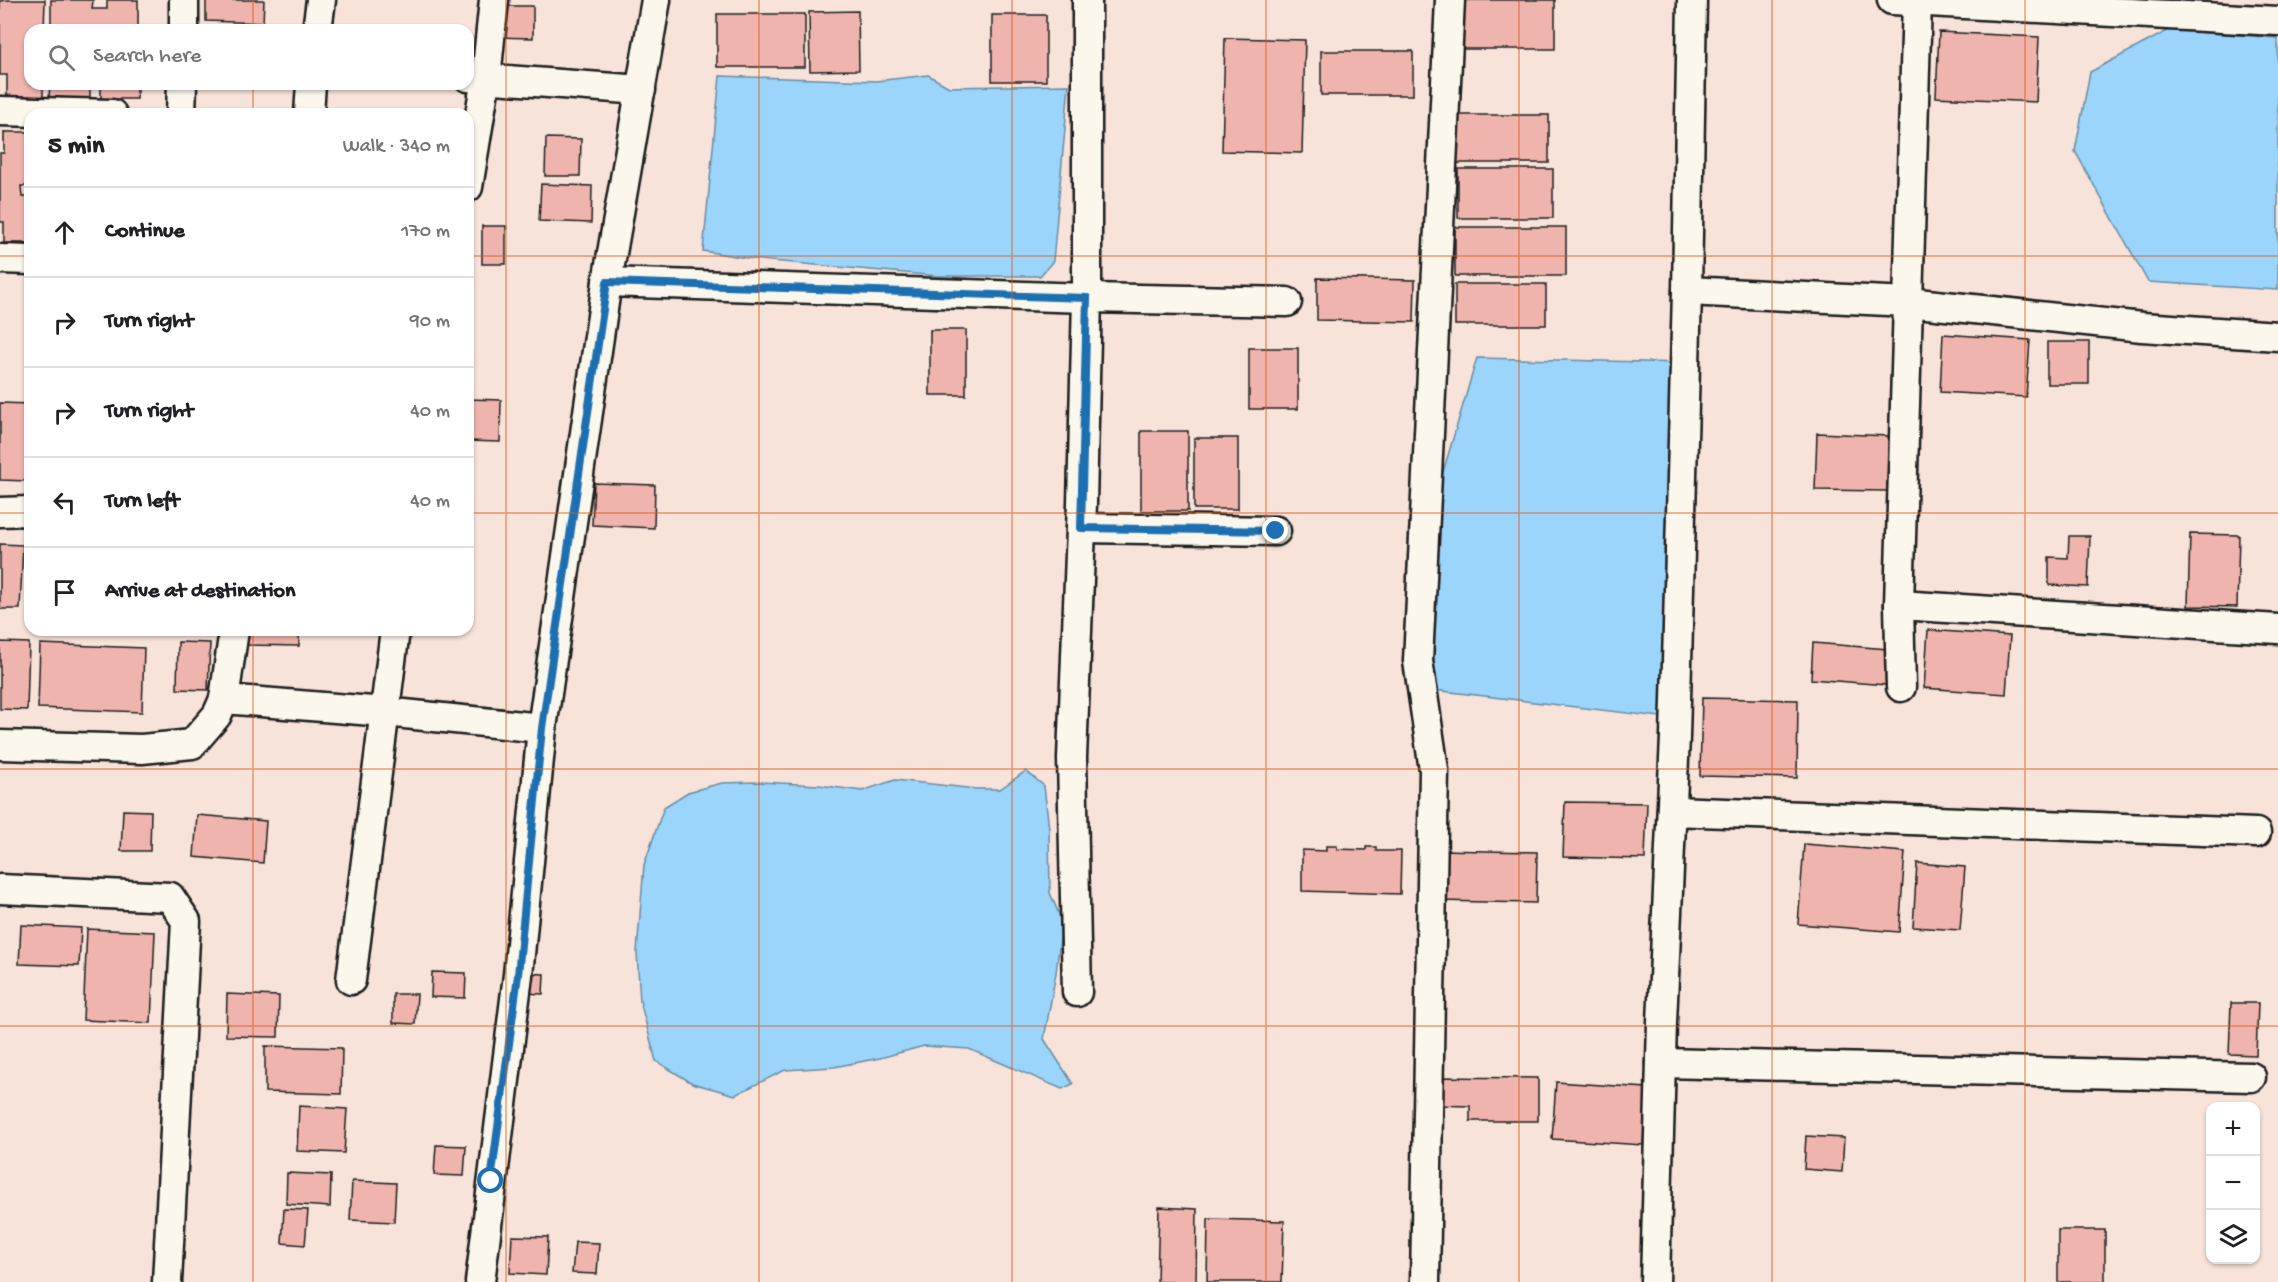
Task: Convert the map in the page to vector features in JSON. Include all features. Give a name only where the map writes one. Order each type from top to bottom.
[{"type":"street","points":[[184,0],[184,24]]},
{"type":"street","points":[[318,24],[321,0]]},
{"type":"street","points":[[474,114],[477,77],[494,0]]},
{"type":"street","points":[[480,1282],[518,975],[542,728],[607,282],[656,0]]},
{"type":"street","points":[[1077,992],[1071,758],[1081,528],[1087,298],[1087,0]]},
{"type":"street","points":[[1425,1282],[1434,770],[1418,661],[1450,0]]},
{"type":"street","points":[[1655,1282],[1688,291],[1692,0]]},
{"type":"street","points":[[1901,687],[1899,604],[1908,302],[1905,0],[2062,4],[2278,21]]},
{"type":"street","points":[[477,77],[641,90]]},
{"type":"street","points":[[181,108],[182,90]]},
{"type":"street","points":[[309,108],[311,90]]},
{"type":"street","points":[[0,111],[24,112]]},
{"type":"street","points":[[0,260],[24,260]]},
{"type":"street","points":[[607,282],[1087,298],[1287,302]]},
{"type":"street","points":[[1688,291],[1908,302],[2142,327],[2278,336]]},
{"type":"street","points":[[0,512],[24,511]]},
{"type":"street","points":[[1081,528],[1276,531]]},
{"type":"street","points":[[1899,604],[2278,629]]},
{"type":"street","points":[[0,745],[142,749],[192,744],[217,715],[224,699],[233,636]]},
{"type":"street","points":[[351,980],[394,636]]},
{"type":"street","points":[[224,699],[542,728]]},
{"type":"street","points":[[1672,811],[2256,833]]},
{"type":"street","points":[[0,889],[170,897],[186,921],[167,1282]]},
{"type":"street","points":[[1661,1063],[2251,1077]]},
{"type":"water","points":[[2169,30],[2278,38],[2278,290],[2148,282],[2075,151],[2090,72]]},
{"type":"water","points":[[928,75],[949,87],[1069,85],[1053,261],[1040,276],[938,276],[760,260],[703,251],[720,76],[876,81]]},
{"type":"water","points":[[1477,358],[1686,363],[1677,719],[1434,690],[1426,529]]},
{"type":"water","points":[[1026,771],[1044,786],[1049,829],[1050,893],[1062,921],[1056,973],[1044,1039],[1073,1084],[1062,1089],[969,1049],[924,1046],[834,1067],[785,1070],[735,1095],[692,1083],[656,1061],[640,1001],[637,952],[644,865],[664,807],[688,792],[722,783],[819,785],[862,791],[895,780],[976,789],[1000,789]]},
{"type":"building","points":[[45,0],[44,24],[24,24],[24,90],[43,90],[43,97],[7,96],[7,75],[0,75],[0,1]]},
{"type":"building","points":[[51,0],[93,0],[92,9],[107,9],[107,0],[138,0],[138,24],[51,24]]},
{"type":"building","points":[[206,0],[264,0],[263,23],[206,21]]},
{"type":"building","points":[[1462,0],[1555,0],[1555,49],[1462,49]]},
{"type":"building","points":[[496,6],[533,6],[533,38],[496,37]]},
{"type":"building","points":[[858,11],[859,70],[810,71],[809,12]]},
{"type":"building","points":[[717,14],[805,14],[805,67],[717,67]]},
{"type":"building","points":[[992,15],[1046,15],[1046,81],[992,81]]},
{"type":"building","points":[[1939,32],[2039,37],[2036,102],[1936,97]]},
{"type":"building","points":[[1225,38],[1305,40],[1302,153],[1222,151]]},
{"type":"building","points":[[1321,51],[1413,51],[1413,95],[1321,95]]},
{"type":"building","points":[[50,90],[90,90],[90,99],[49,97]]},
{"type":"building","points":[[101,90],[137,90],[137,99],[101,99]]},
{"type":"building","points":[[1456,115],[1549,115],[1549,163],[1456,163]]},
{"type":"building","points":[[4,132],[24,132],[24,186],[21,186],[22,197],[24,197],[24,243],[4,243],[4,222],[0,222],[0,153],[4,153]]},
{"type":"building","points":[[546,138],[581,139],[580,176],[545,176]]},
{"type":"building","points":[[1458,169],[1553,169],[1553,218],[1458,218]]},
{"type":"building","points":[[541,184],[592,186],[591,223],[539,221]]},
{"type":"building","points":[[482,226],[506,226],[506,264],[482,264]]},
{"type":"building","points":[[1455,227],[1566,227],[1566,276],[1455,276]]},
{"type":"building","points":[[1317,278],[1415,280],[1414,322],[1317,320]]},
{"type":"building","points":[[1455,284],[1546,284],[1546,325],[1455,325]]},
{"type":"building","points":[[930,330],[966,330],[966,395],[930,395]]},
{"type":"building","points":[[1943,334],[2030,340],[2026,397],[1940,392]]},
{"type":"building","points":[[2047,342],[2089,342],[2089,384],[2047,384]]},
{"type":"building","points":[[1249,348],[1298,348],[1298,409],[1249,409]]},
{"type":"building","points":[[474,399],[501,400],[500,442],[474,441]]},
{"type":"building","points":[[0,403],[24,404],[24,481],[0,480]]},
{"type":"building","points":[[1141,431],[1188,431],[1188,511],[1141,511]]},
{"type":"building","points":[[1817,433],[1889,436],[1887,491],[1815,490]]},
{"type":"building","points":[[1194,438],[1238,438],[1238,509],[1194,509]]},
{"type":"building","points":[[594,483],[655,485],[654,528],[592,525]]},
{"type":"building","points":[[2190,534],[2239,535],[2237,607],[2188,606]]},
{"type":"building","points":[[2069,536],[2090,536],[2088,587],[2049,585],[2049,557],[2068,558]]},
{"type":"building","points":[[0,544],[23,545],[20,609],[0,609]]},
{"type":"building","points":[[1928,630],[2010,636],[2006,694],[1924,688]]},
{"type":"building","points":[[247,636],[299,636],[299,646],[247,645]]},
{"type":"building","points":[[0,642],[29,643],[27,710],[0,709]]},
{"type":"building","points":[[178,642],[210,643],[208,690],[177,689]]},
{"type":"building","points":[[1813,643],[1888,649],[1886,685],[1811,679]]},
{"type":"building","points":[[40,644],[144,648],[142,712],[38,708]]},
{"type":"building","points":[[1702,698],[1798,700],[1797,778],[1700,776]]},
{"type":"building","points":[[1565,802],[1647,803],[1645,859],[1563,857]]},
{"type":"building","points":[[123,810],[151,811],[150,851],[121,851]]},
{"type":"building","points":[[197,815],[266,821],[263,863],[194,857]]},
{"type":"building","points":[[1804,844],[1905,852],[1899,932],[1798,924]]},
{"type":"building","points":[[1326,846],[1337,846],[1337,849],[1366,850],[1366,847],[1376,847],[1376,851],[1401,851],[1400,894],[1302,891],[1302,850],[1326,851]]},
{"type":"building","points":[[1440,850],[1537,852],[1536,903],[1439,901]]},
{"type":"building","points":[[1917,863],[1965,867],[1960,930],[1913,927]]},
{"type":"building","points":[[21,925],[81,928],[79,966],[19,964]]},
{"type":"building","points":[[87,929],[155,932],[151,1023],[83,1020]]},
{"type":"building","points":[[432,972],[466,973],[465,998],[431,997]]},
{"type":"building","points":[[525,973],[544,974],[543,994],[524,993]]},
{"type":"building","points":[[227,994],[279,996],[278,1037],[226,1036]]},
{"type":"building","points":[[393,994],[417,994],[415,1024],[393,1023]]},
{"type":"building","points":[[2231,1003],[2258,1003],[2256,1055],[2229,1054]]},
{"type":"building","points":[[265,1046],[342,1048],[341,1094],[265,1092]]},
{"type":"building","points":[[1433,1077],[1538,1078],[1538,1121],[1470,1121],[1470,1106],[1433,1105]]},
{"type":"building","points":[[1556,1082],[1647,1088],[1643,1145],[1552,1139]]},
{"type":"building","points":[[299,1106],[347,1109],[344,1153],[297,1151]]},
{"type":"building","points":[[1806,1136],[1844,1138],[1842,1172],[1804,1169]]},
{"type":"building","points":[[436,1145],[466,1146],[464,1176],[434,1175]]},
{"type":"building","points":[[287,1173],[331,1175],[330,1207],[286,1204]]},
{"type":"building","points":[[352,1181],[396,1183],[394,1222],[350,1220]]},
{"type":"building","points":[[1159,1207],[1197,1209],[1196,1282],[1157,1282]]},
{"type":"building","points":[[284,1209],[308,1210],[305,1245],[282,1243]]},
{"type":"building","points":[[1208,1219],[1284,1221],[1282,1282],[1207,1282]]},
{"type":"building","points":[[2058,1230],[2105,1230],[2105,1282],[2058,1282]]},
{"type":"building","points":[[512,1236],[548,1237],[546,1275],[510,1273]]},
{"type":"building","points":[[575,1242],[599,1243],[597,1274],[572,1273]]},
{"type":"route","points":[[491,1181],[518,975],[542,728],[607,282],[1087,298],[1081,528],[1276,531]]}]
